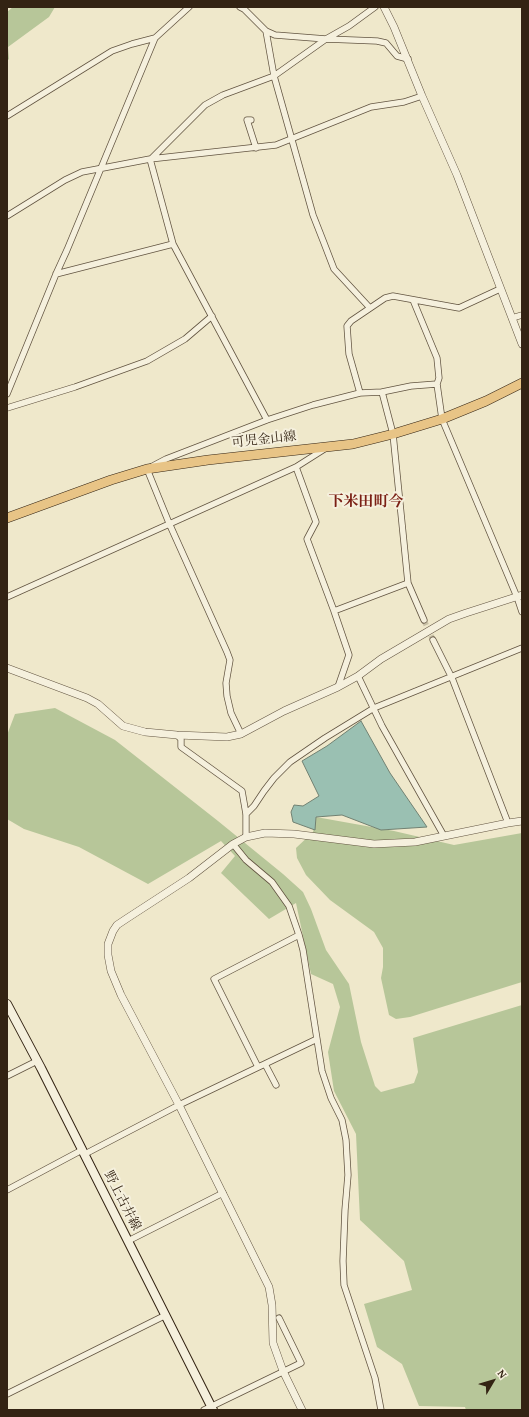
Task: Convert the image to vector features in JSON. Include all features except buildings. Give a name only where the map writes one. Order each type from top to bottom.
[{"type":"main road","name":"可児金山線","points":[[7,518],[111,480],[147,470],[208,460],[353,444],[393,434],[442,419],[522,384]]},
{"type":"main road","name":"野上古井線","points":[[7,1004],[166,1315],[209,1409]]},
{"type":"street","points":[[7,394],[155,38],[189,7]]},
{"type":"street","points":[[240,7],[244,9],[266,31],[275,35],[377,41],[386,43],[397,56],[408,59]]},
{"type":"street","points":[[150,160],[205,105],[223,95],[274,76],[326,39],[349,26],[375,7]]},
{"type":"street","points":[[384,7],[408,59],[422,96],[457,175],[522,344]]},
{"type":"street","points":[[266,31],[274,76],[293,139],[313,215],[334,269],[370,308]]},
{"type":"street","points":[[7,116],[112,51],[155,38]]},
{"type":"street","points":[[7,216],[65,180],[82,172],[150,160],[276,146],[371,107],[404,102],[422,96]]},
{"type":"street","points":[[251,120],[247,120],[256,148]]},
{"type":"street","points":[[150,160],[173,244],[267,420]]},
{"type":"street","points":[[56,274],[173,244]]},
{"type":"street","points":[[360,393],[349,354],[347,326],[351,321],[385,298],[393,296],[459,308],[500,289]]},
{"type":"street","points":[[413,300],[437,358],[437,384],[442,419],[520,596],[522,612]]},
{"type":"street","points":[[512,318],[522,315]]},
{"type":"street","points":[[7,408],[75,387],[147,361],[185,339],[212,316]]},
{"type":"street","points":[[242,734],[231,713],[227,696],[226,683],[230,660],[228,652],[169,523],[147,470],[166,459],[267,420],[313,405],[360,393],[382,392],[411,386],[437,384]]},
{"type":"street","points":[[382,392],[393,434],[408,583],[424,620]]},
{"type":"street","points":[[7,597],[296,467],[329,446]]},
{"type":"street","points":[[296,467],[316,522],[307,539],[334,610],[349,655],[338,687]]},
{"type":"street","points":[[334,610],[408,583]]},
{"type":"street","points":[[7,668],[87,698],[98,704],[123,726],[145,732],[227,737],[242,734],[284,711],[338,687],[358,676],[381,659],[449,619],[520,596]]},
{"type":"street","points":[[433,640],[452,678],[508,823]]},
{"type":"street","points":[[246,814],[254,806],[271,782],[290,762],[324,738],[374,708],[452,678],[522,648]]},
{"type":"street","points":[[358,676],[382,726],[444,836]]},
{"type":"street","points":[[177,735],[181,739],[182,747],[242,791],[246,814],[246,837]]},
{"type":"street","points":[[302,1410],[283,1371],[273,1343],[272,1305],[269,1287],[179,1105],[121,995],[111,971],[108,955],[108,944],[113,931],[122,922],[189,878],[233,844],[246,837],[265,833],[294,834],[374,844],[415,842],[522,821]]},
{"type":"street","points":[[233,844],[246,860],[272,882],[289,906],[303,950],[322,1072],[331,1098],[342,1120],[346,1140],[348,1175],[343,1261],[344,1285],[375,1378],[381,1410]]},
{"type":"street","points":[[258,1067],[214,979],[299,935]]},
{"type":"street","points":[[7,1190],[179,1105],[317,1040]]},
{"type":"street","points":[[7,1076],[37,1061]]},
{"type":"street","points":[[265,1064],[276,1086]]},
{"type":"street","points":[[128,1241],[222,1193]]},
{"type":"street","points":[[7,1394],[166,1315]]},
{"type":"street","points":[[209,1409],[300,1363],[279,1318]]},
{"type":"shaded area","points":[[13,7],[55,7],[49,17],[8,47],[9,59],[7,61],[7,12]]},
{"type":"shaded area","points":[[55,708],[115,740],[218,821],[303,892],[326,950],[349,984],[361,1042],[375,1086],[381,1092],[414,1083],[418,1072],[413,1038],[522,1005],[522,1410],[466,1410],[465,1407],[419,1406],[402,1364],[377,1347],[364,1304],[412,1290],[404,1261],[360,1220],[356,1134],[334,1091],[328,1052],[340,1007],[333,984],[311,974],[296,903],[269,919],[221,873],[235,856],[221,841],[148,884],[79,847],[24,829],[7,819],[7,735],[15,714]]},
{"type":"shaded area","points":[[361,721],[390,773],[427,827],[381,830],[342,815],[316,817],[315,830],[293,822],[291,812],[294,805],[303,806],[319,796],[302,761],[327,746]]},
{"type":"shaded area","points":[[316,817],[394,831],[454,845],[522,833],[522,982],[410,1017],[396,1019],[389,1015],[381,978],[383,967],[383,948],[374,932],[330,900],[306,875],[297,858],[296,848],[313,832]]},
{"type":"tunnel","points":[[424,620],[433,640]]},
{"type":"district","name":"下米田町今","points":[[366,502]]}]
